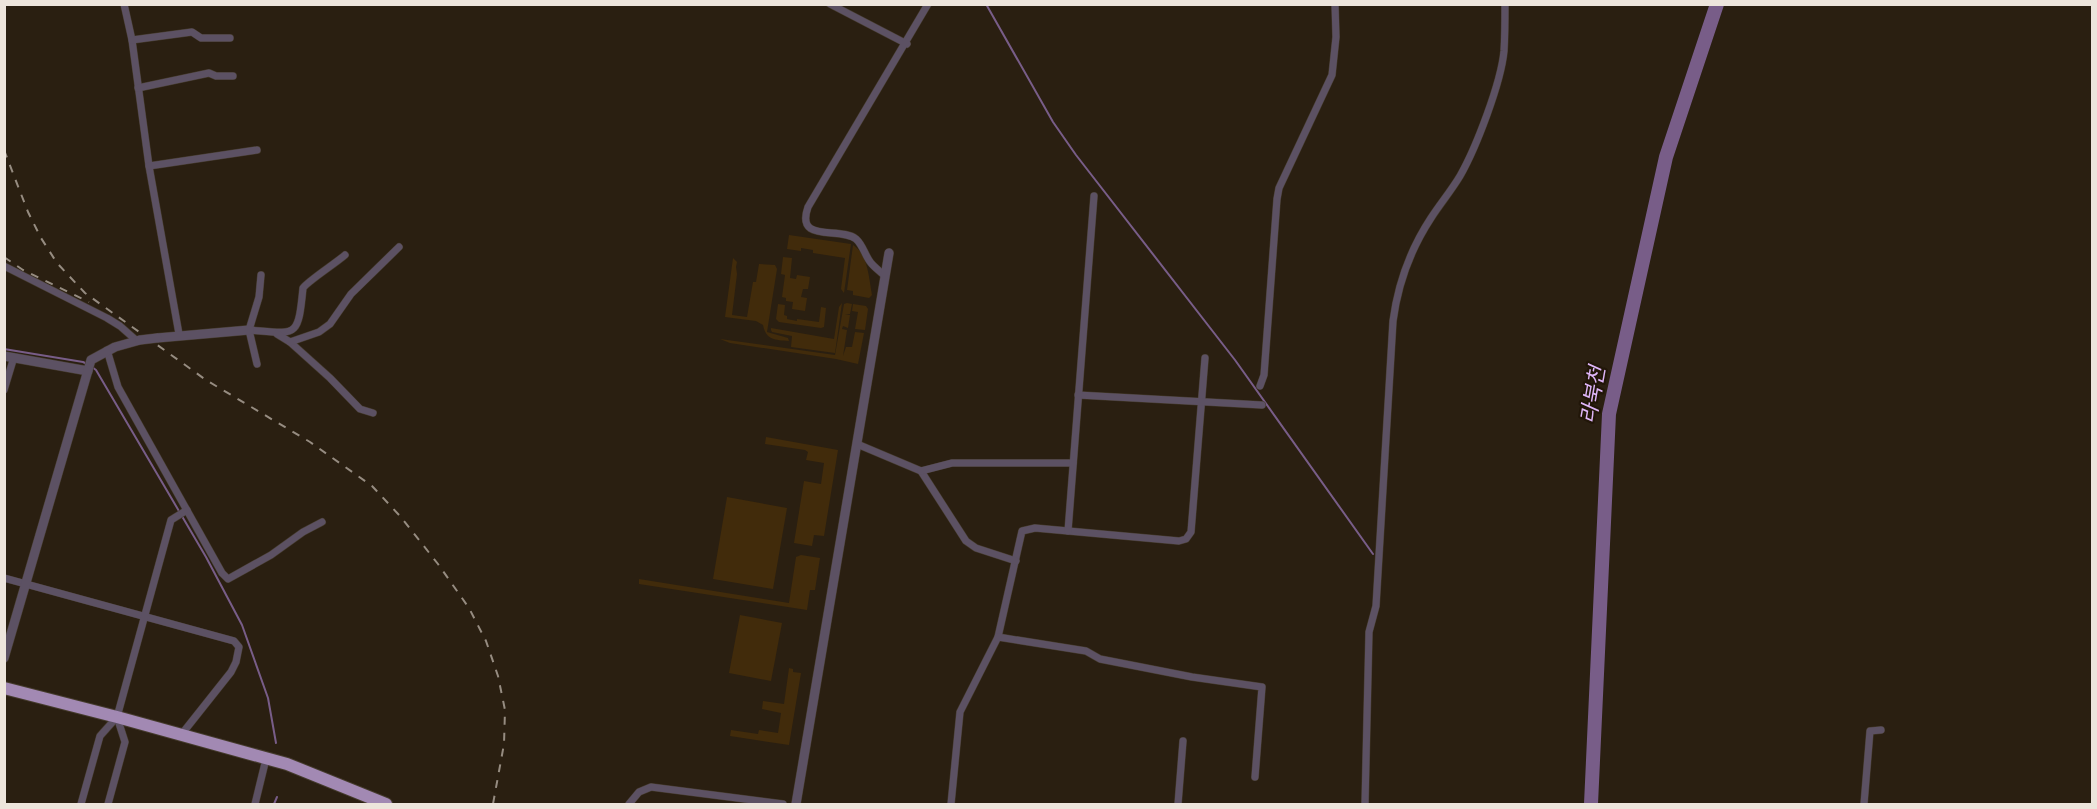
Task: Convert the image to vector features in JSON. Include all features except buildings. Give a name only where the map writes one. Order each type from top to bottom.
[{"type":"highway","points":[[4,688],[287,764],[386,804]]},
{"type":"street","points":[[124,4],[132,40],[149,166],[179,334]]},
{"type":"street","points":[[830,4],[906,44]]},
{"type":"street","points":[[885,276],[871,263],[856,238],[811,229],[806,223],[806,214],[928,4]]},
{"type":"street","points":[[1260,386],[1264,375],[1279,188],[1332,75],[1336,38],[1335,4]]},
{"type":"street","points":[[1365,804],[1370,632],[1376,606],[1393,321],[1397,293],[1401,276],[1413,251],[1430,219],[1459,176],[1478,139],[1504,53],[1505,4]]},
{"type":"street","points":[[132,40],[192,32],[201,38],[230,38]]},
{"type":"street","points":[[138,88],[209,73],[216,76],[233,76]]},
{"type":"street","points":[[149,166],[257,150]]},
{"type":"street","points":[[1068,531],[1094,196]]},
{"type":"street","points":[[290,342],[319,332],[330,324],[351,294],[399,248]]},
{"type":"street","points":[[796,804],[889,253]]},
{"type":"street","points":[[4,658],[89,367],[107,350],[138,340],[179,334],[249,330],[277,334],[294,330],[298,325],[303,288],[345,255]]},
{"type":"street","points":[[4,266],[120,326],[138,340]]},
{"type":"street","points":[[257,364],[249,330],[259,297],[261,275]]},
{"type":"street","points":[[277,334],[290,342],[330,378],[360,409],[373,413]]},
{"type":"street","points":[[107,350],[118,387],[222,573],[228,579],[322,522]]},
{"type":"street","points":[[4,390],[9,356],[89,367]]},
{"type":"street","points":[[951,804],[960,712],[998,637],[1022,531],[1035,528],[1179,541],[1189,537],[1205,358]]},
{"type":"street","points":[[1078,395],[1262,405]]},
{"type":"street","points":[[857,444],[921,471],[966,541],[976,548],[1016,561]]},
{"type":"street","points":[[921,471],[952,463],[1073,463]]},
{"type":"street","points":[[81,804],[100,736],[117,717],[171,520],[187,510]]},
{"type":"street","points":[[4,578],[234,641],[239,647],[231,672],[181,735]]},
{"type":"street","points":[[998,637],[1086,651],[1100,659],[1192,677],[1262,687],[1255,777]]},
{"type":"street","points":[[108,804],[125,742],[117,717]]},
{"type":"street","points":[[1864,804],[1870,731],[1881,730]]},
{"type":"street","points":[[1178,804],[1183,741]]},
{"type":"street","points":[[255,804],[266,759]]},
{"type":"street","points":[[628,804],[639,792],[651,787],[783,804]]},
{"type":"shaded area","points":[[789,235],[851,244],[844,293],[841,289],[845,258],[813,253],[813,250],[801,248],[801,251],[787,249]]},
{"type":"shaded area","points":[[853,245],[862,254],[867,267],[872,295],[869,298],[853,295],[853,291],[847,290]]},
{"type":"shaded area","points":[[783,257],[792,258],[790,278],[796,279],[797,275],[810,277],[808,289],[803,289],[801,297],[807,298],[805,311],[792,309],[793,302],[786,301],[786,298],[782,297],[785,275],[781,274]]},
{"type":"shaded area","points":[[733,258],[737,262],[737,274],[732,315],[747,317],[753,282],[756,282],[759,264],[775,265],[777,269],[767,332],[788,338],[789,341],[772,338],[766,334],[763,325],[756,321],[725,317]]},
{"type":"shaded area","points":[[842,303],[835,353],[791,347],[792,336],[771,330],[771,328],[834,339],[839,307]]},
{"type":"shaded area","points":[[778,304],[785,305],[784,315],[787,319],[797,321],[797,319],[819,322],[821,307],[826,308],[824,327],[779,322],[776,319]]},
{"type":"shaded area","points":[[844,304],[852,304],[850,314],[845,314],[850,315],[848,328],[843,326],[842,329],[847,330],[843,356],[846,347],[852,347],[855,332],[864,333],[858,364],[730,343],[720,339],[835,355]]},
{"type":"shaded area","points":[[853,304],[866,306],[868,309],[865,330],[855,329],[858,312],[852,311]]},
{"type":"shaded area","points":[[766,437],[838,450],[824,536],[814,535],[812,546],[794,543],[804,481],[821,484],[824,463],[806,460],[808,452],[805,450],[765,444]]},
{"type":"shaded area","points":[[727,497],[787,508],[773,589],[713,579]]},
{"type":"shaded area","points":[[801,555],[820,558],[815,590],[810,590],[807,610],[639,584],[639,579],[789,603],[796,557]]},
{"type":"shaded area","points":[[740,615],[782,623],[771,681],[729,673]]},
{"type":"shaded area","points":[[789,668],[793,669],[793,672],[801,673],[789,745],[730,736],[731,730],[758,734],[759,730],[778,733],[781,713],[762,709],[763,701],[784,704]]},
{"type":"waterway","points":[[986,4],[1053,122],[1076,155],[1235,360],[1373,554]]},
{"type":"waterway","name":"라북천","points":[[1591,804],[1609,414],[1666,157],[1717,4]]},
{"type":"waterway","points":[[4,349],[87,364]]},
{"type":"waterway","points":[[92,367],[96,370],[206,557],[242,625],[268,698],[276,743]]},
{"type":"waterway","points":[[274,804],[277,797]]},
{"type":"railway","points":[[4,150],[28,212],[41,238],[57,263],[85,293],[206,380],[310,442],[372,486],[400,516],[438,564],[469,608],[486,641],[498,676],[505,710],[504,744],[493,804]]},
{"type":"railway","points":[[4,257],[23,270],[89,302]]}]
